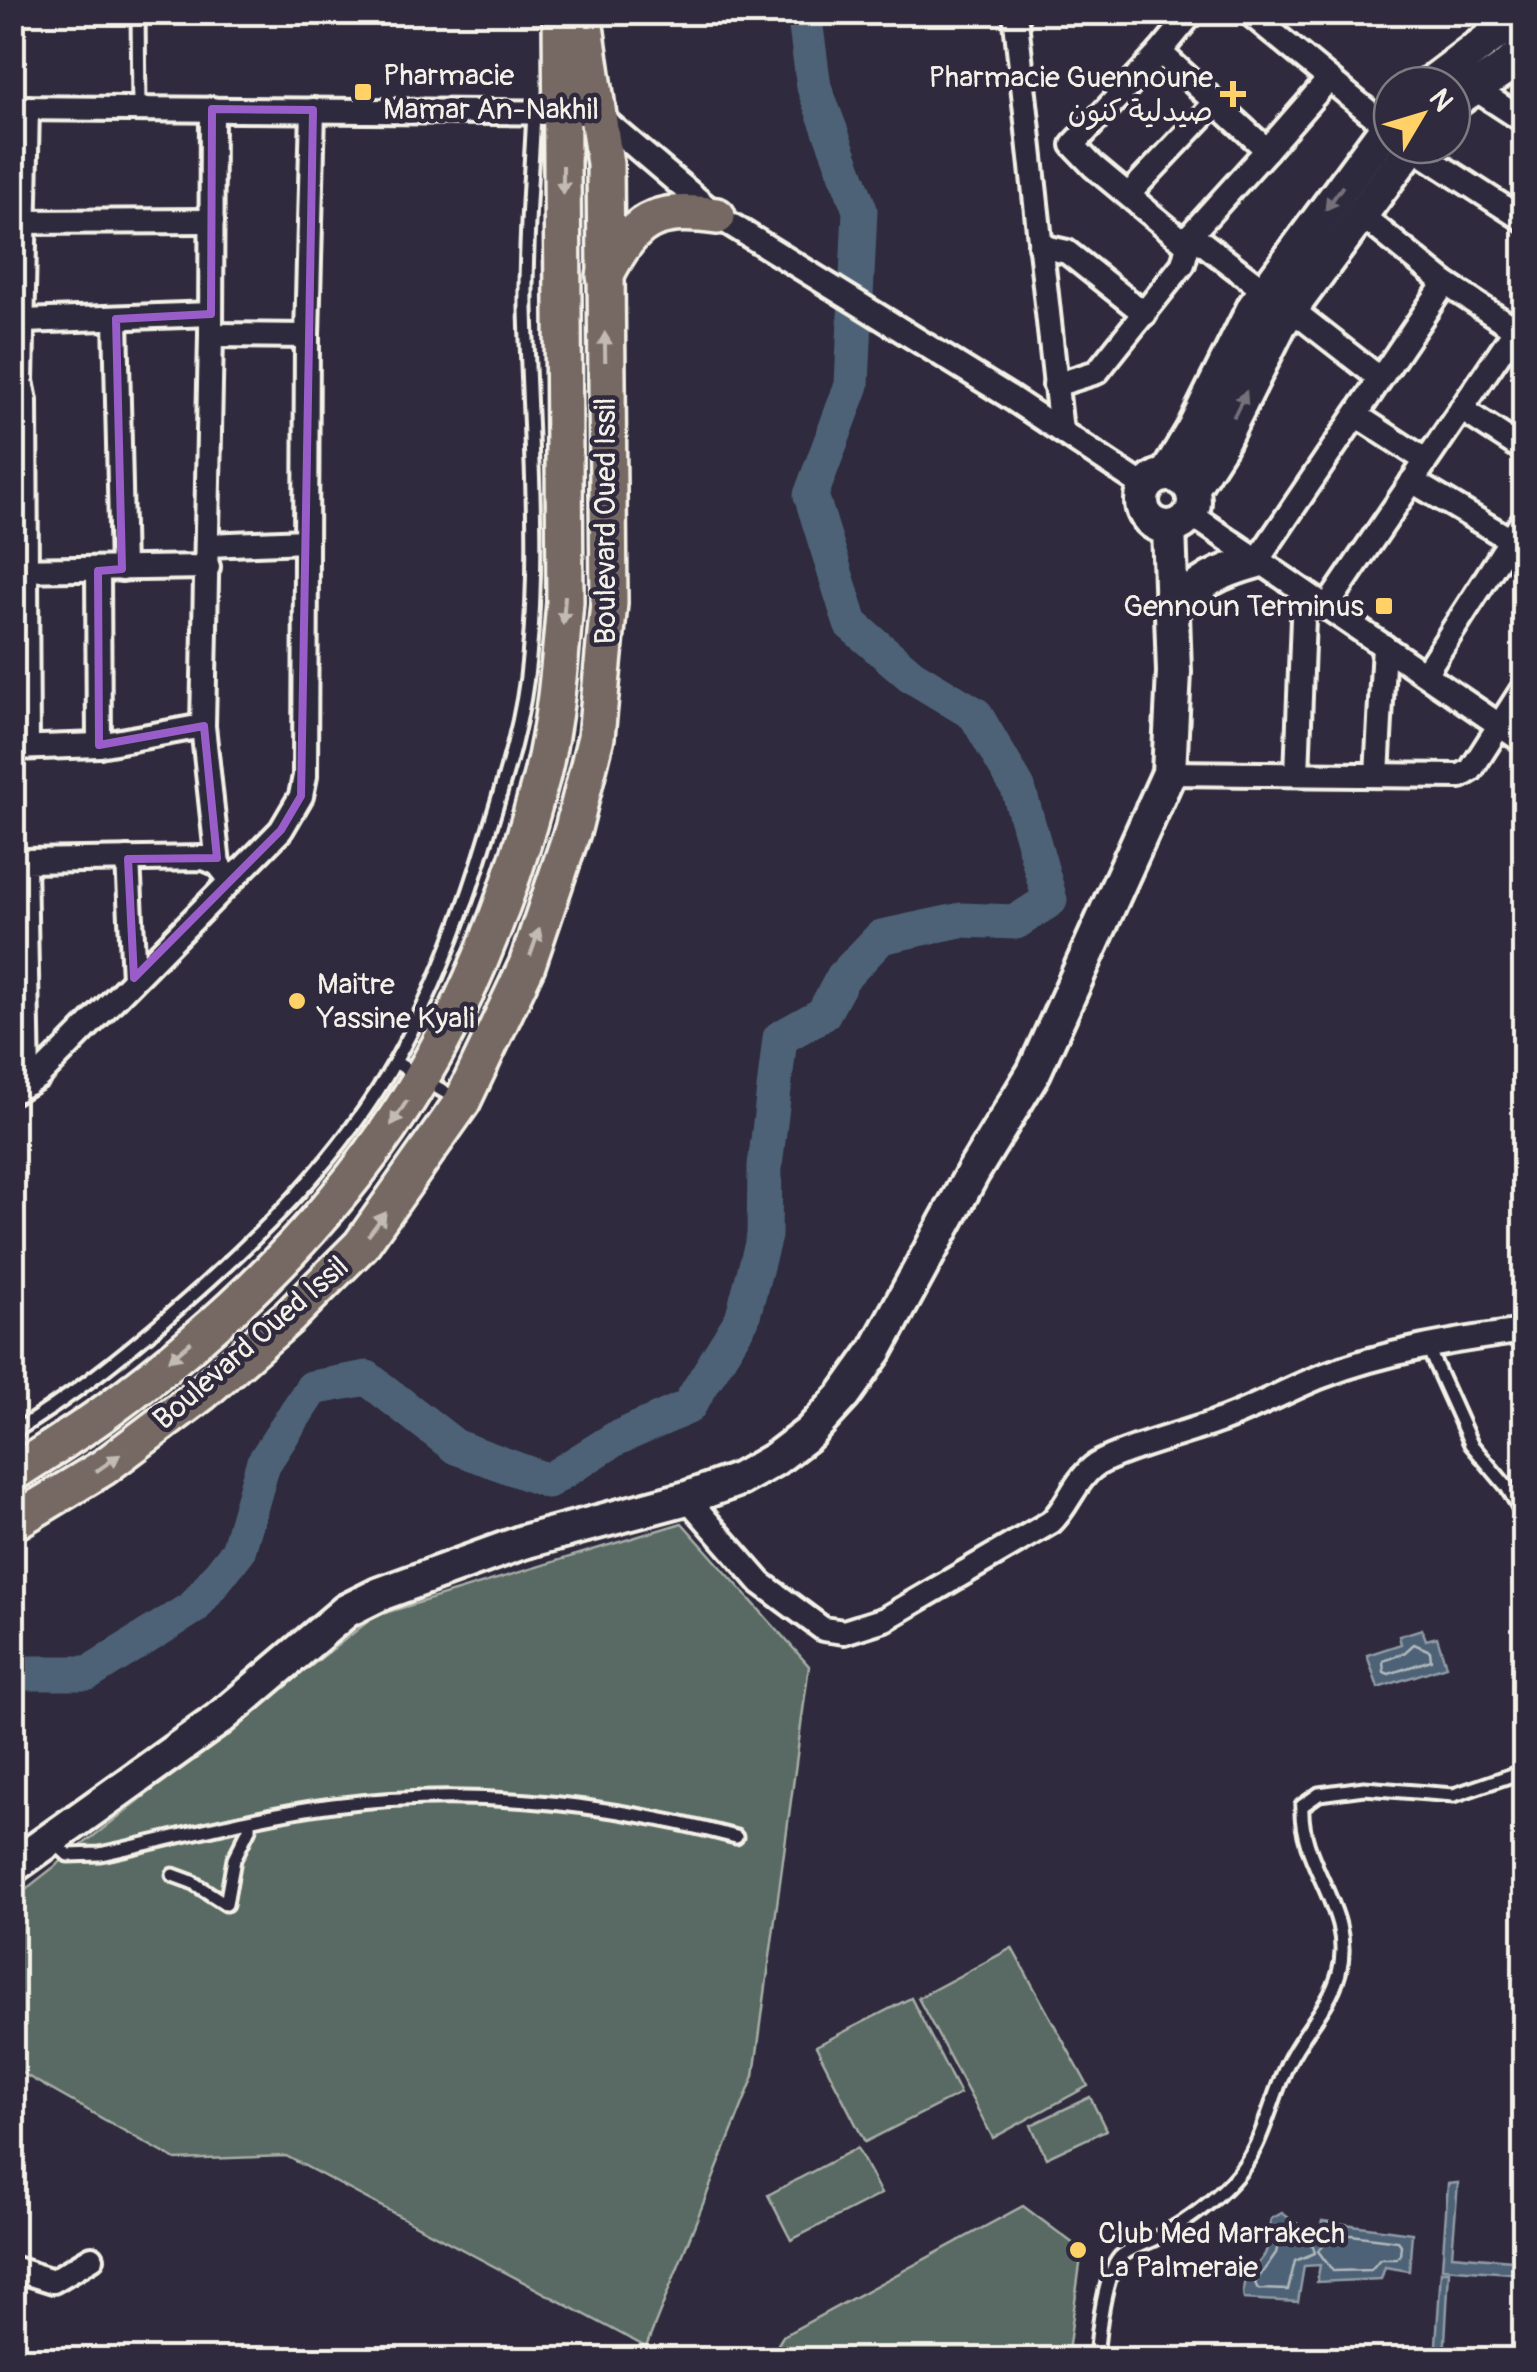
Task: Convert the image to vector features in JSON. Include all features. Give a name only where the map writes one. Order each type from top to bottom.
[{"type":"main road","name":"Boulevard Oued Issil","points":[[18,1504],[104,1467],[202,1393],[290,1316],[361,1245],[462,1102],[527,965],[573,829],[596,737],[610,603],[576,537],[561,12]]},
{"type":"main road","name":"Boulevard Oued Issil","points":[[18,1504],[107,1411],[264,1276],[353,1176],[404,1106],[408,1069],[471,983],[491,934],[542,772],[558,684],[604,277],[604,164],[564,112],[583,12]]},
{"type":"main road","points":[[604,277],[618,250],[649,220],[683,211],[716,216]]},
{"type":"street","points":[[1015,12],[1060,431]]},
{"type":"street","points":[[1074,150],[1075,140],[1193,12]]},
{"type":"street","points":[[1248,12],[1372,114]]},
{"type":"street","points":[[1459,65],[1511,31]]},
{"type":"street","points":[[1472,88],[1509,64],[1511,31]]},
{"type":"street","points":[[1160,52],[1267,150]]},
{"type":"street","points":[[1055,386],[1097,372],[1183,264],[1190,240],[1328,80]]},
{"type":"street","points":[[1472,99],[1524,120]]},
{"type":"street","points":[[1130,194],[1216,102]]},
{"type":"street","points":[[203,726],[99,746],[20,748],[19,401],[24,321],[20,108],[564,112],[716,216],[1173,499],[1256,561],[1426,672],[1524,742]]},
{"type":"street","points":[[212,109],[203,726],[224,872]]},
{"type":"street","points":[[20,1088],[134,978],[224,872],[281,830],[301,796],[305,776],[307,336],[313,110]]},
{"type":"street","points":[[1031,160],[1074,150]]},
{"type":"street","points":[[1074,150],[1378,377]]},
{"type":"street","points":[[1278,300],[1378,165]]},
{"type":"street","points":[[12,1867],[220,1719],[346,1611],[380,1594],[522,1542],[687,1498],[740,1479],[798,1442],[844,1395],[876,1350],[964,1187],[1034,1072],[1169,774],[1173,499],[1193,430],[1254,307],[1278,300],[1360,214],[1385,165]]},
{"type":"street","points":[[1443,165],[1524,220]]},
{"type":"street","points":[[1326,608],[1461,409],[1522,327],[1444,283],[1360,214]]},
{"type":"street","points":[[20,222],[212,221]]},
{"type":"street","points":[[1040,246],[1067,252],[1145,314]]},
{"type":"street","points":[[1172,610],[1198,583],[1256,561],[1444,283]]},
{"type":"street","points":[[24,321],[116,319],[211,324],[307,336]]},
{"type":"street","points":[[116,319],[122,570]]},
{"type":"street","points":[[1461,409],[1524,450]]},
{"type":"street","points":[[1356,415],[1426,460]]},
{"type":"street","points":[[1412,481],[1520,527],[1426,672]]},
{"type":"street","points":[[19,570],[122,570],[306,541]]},
{"type":"street","points":[[98,571],[99,746]]},
{"type":"street","points":[[1297,774],[1304,592]]},
{"type":"street","points":[[1376,775],[1384,646]]},
{"type":"street","points":[[1169,774],[1461,776],[1471,770],[1524,687]]},
{"type":"street","points":[[20,1088],[22,866],[29,860],[204,858],[224,872]]},
{"type":"street","points":[[128,859],[134,978]]},
{"type":"street","points":[[687,1498],[762,1583],[822,1629],[844,1632],[866,1627],[960,1578],[1051,1522],[1076,1485],[1094,1467],[1231,1417],[1324,1376],[1427,1346],[1524,1331]]},
{"type":"street","points":[[12,2268],[54,2281],[92,2258]]},
{"type":"lane","points":[[138,12],[139,109]]},
{"type":"lane","points":[[12,1433],[59,1405],[117,1360],[248,1248],[408,1069],[462,1102]]},
{"type":"lane","points":[[1427,1346],[1471,1444],[1507,1486],[1524,1516]]},
{"type":"lane","points":[[1096,2360],[1110,2273],[1118,2259],[1192,2218],[1235,2178],[1259,2141],[1287,2064],[1324,2012],[1340,1970],[1337,1910],[1308,1853],[1302,1806],[1319,1794],[1364,1788],[1454,1796],[1524,1771]]},
{"type":"lane","points":[[51,1839],[61,1851],[80,1856],[332,1805],[418,1798],[572,1804],[627,1812],[736,1837]]},
{"type":"lane","points":[[173,1875],[192,1882],[221,1903],[228,1902],[234,1859],[249,1822]]},
{"type":"highlighted area","points":[[212,109],[313,110],[301,796],[281,830],[134,978],[128,859],[217,858],[204,726],[99,745],[98,571],[122,569],[116,319],[211,314]]},
{"type":"green space","points":[[682,1523],[809,1666],[754,2076],[646,2347],[286,2156],[176,2160],[13,2068],[13,1899],[375,1616]]},
{"type":"green space","points":[[1012,1948],[1088,2086],[993,2138],[918,1998]]},
{"type":"green space","points":[[911,1998],[960,2094],[865,2142],[816,2046]]},
{"type":"green space","points":[[1090,2097],[1106,2130],[1046,2158],[1031,2125]]},
{"type":"green space","points":[[857,2148],[881,2194],[791,2240],[768,2195]]},
{"type":"green space","points":[[1023,2206],[1082,2250],[1067,2359],[769,2359],[783,2336]]},
{"type":"water","points":[[1422,1629],[1426,1640],[1437,1637],[1446,1666],[1378,1688],[1367,1655],[1401,1644],[1399,1636]]},
{"type":"water","points":[[1458,2183],[1452,2255],[1524,2261],[1524,2274],[1442,2268],[1448,2184]]},
{"type":"water","points":[[1282,2213],[1318,2238],[1322,2221],[1412,2233],[1409,2271],[1385,2267],[1381,2279],[1317,2282],[1320,2265],[1304,2266],[1298,2302],[1244,2299],[1246,2279],[1267,2250],[1271,2219]]},
{"type":"water","points":[[1441,2271],[1449,2271],[1444,2359],[1435,2359]]},
{"type":"waterway","points":[[12,1673],[89,1673],[194,1607],[238,1551],[263,1464],[312,1388],[367,1378],[456,1447],[548,1481],[615,1439],[688,1407],[742,1319],[764,1236],[765,1166],[780,1038],[823,1014],[843,977],[881,937],[961,920],[1016,922],[1050,900],[1018,788],[975,714],[912,676],[851,624],[811,495],[852,385],[860,210],[814,87],[804,12]]},
{"type":"place","name":"Pharmacie Mamar An-Nakhil","points":[[363,92]]},
{"type":"place","name":"Pharmacie Guennoune صيدلية كنون","points":[[1233,94]]},
{"type":"place","name":"Gennoun Terminus","points":[[1384,606]]},
{"type":"place","name":"Maitre Yassine Kyali","points":[[297,1001]]},
{"type":"place","name":"Club Med Marrakech La Palmeraie","points":[[1078,2250]]}]
